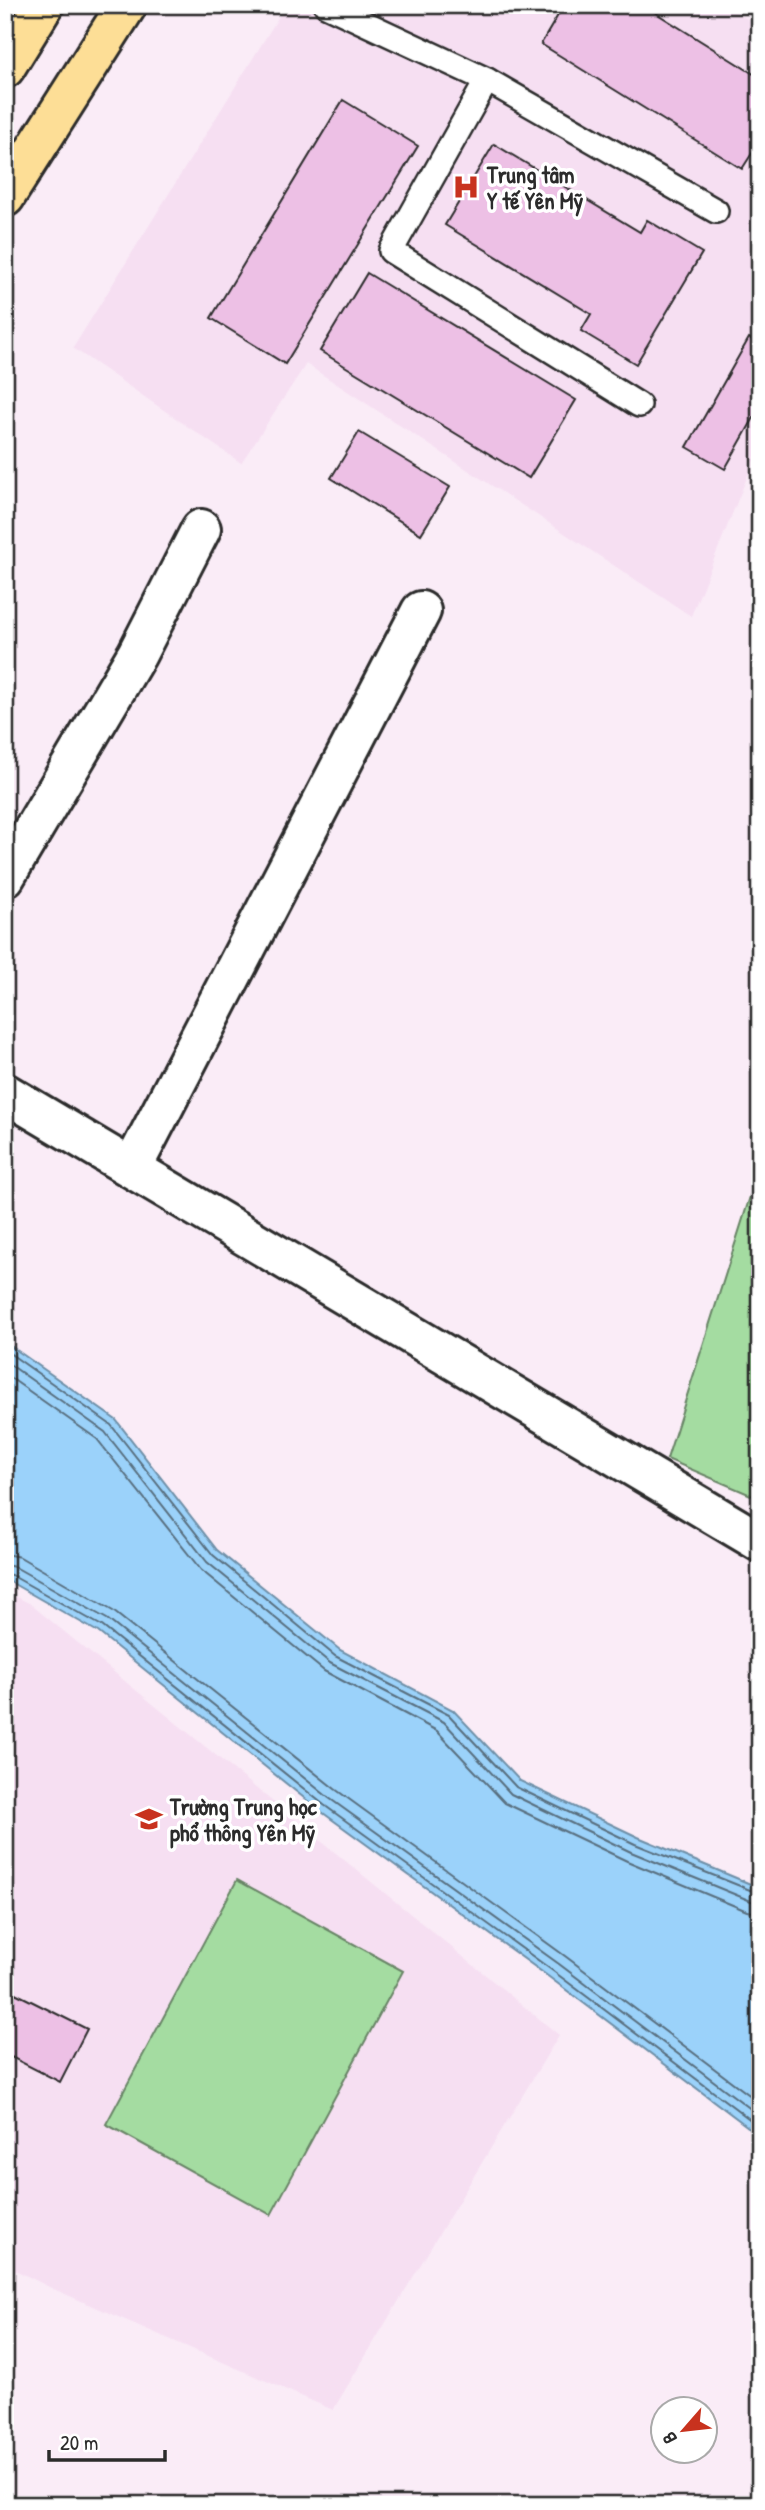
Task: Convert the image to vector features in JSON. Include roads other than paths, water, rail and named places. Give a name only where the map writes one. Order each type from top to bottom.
[{"type":"main road","points":[[5,68],[44,5]]},
{"type":"main road","points":[[5,197],[127,5]]},
{"type":"street","points":[[5,877],[137,654],[201,529]]},
{"type":"street","points":[[132,1168],[421,611]]},
{"type":"street","points":[[5,1093],[760,1542]]},
{"type":"lane","points":[[326,5],[486,80],[716,211]]},
{"type":"lane","points":[[486,80],[391,251],[639,405]]},
{"type":"water","points":[[5,1342],[116,1420],[217,1550],[340,1650],[453,1710],[520,1781],[638,1837],[760,1888],[760,2136],[549,1977],[319,1810],[98,1632],[5,1579]]},
{"type":"place","name":"Trung tâm Y tế Yên Mỹ","points":[[466,187]]},
{"type":"place","name":"Trường Trung học phổ thông Yên Mỹ","points":[[149,1819]]}]
